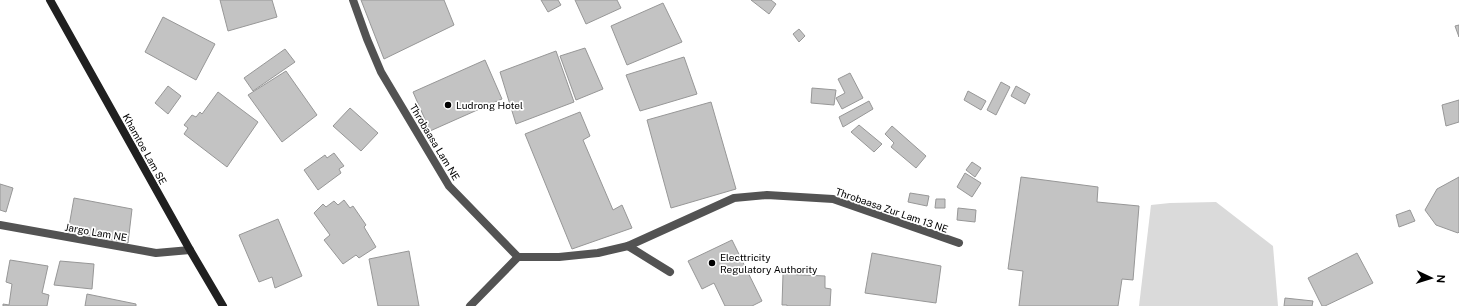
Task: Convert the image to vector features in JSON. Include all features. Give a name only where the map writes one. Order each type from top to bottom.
[{"type":"main road","name":"Khamtoe Lam SE","points":[[50,0],[223,306]]},
{"type":"street","name":"Throbaasa Lam NE","points":[[353,0],[381,72],[449,186],[518,257]]},
{"type":"street","name":"Throbaasa Zur Lam 13 NE","points":[[518,257],[559,257],[598,253],[628,246],[734,198],[767,195],[833,199],[959,243]]},
{"type":"street","name":"Jargo Lam NE","points":[[0,225],[156,253],[190,250]]},
{"type":"street","points":[[628,246],[670,272]]},
{"type":"street","points":[[470,306],[518,257]]},
{"type":"shaded area","points":[[1216,202],[1273,246],[1278,306],[1139,306],[1151,205]]},
{"type":"building","points":[[220,0],[272,0],[277,17],[228,31]]},
{"type":"building","points":[[361,0],[444,0],[454,25],[384,59]]},
{"type":"building","points":[[541,0],[558,0],[561,5],[548,12]]},
{"type":"building","points":[[575,0],[617,0],[621,8],[586,24]]},
{"type":"building","points":[[751,0],[771,0],[776,4],[769,14]]},
{"type":"building","points":[[663,3],[682,42],[627,65],[611,26]]},
{"type":"building","points":[[163,17],[215,44],[196,80],[145,52]]},
{"type":"building","points":[[1459,25],[1459,37],[1455,26]]},
{"type":"building","points":[[799,29],[805,36],[799,42],[793,34]]},
{"type":"building","points":[[585,48],[603,89],[576,100],[560,56]]},
{"type":"building","points":[[285,49],[295,62],[253,91],[244,78]]},
{"type":"building","points":[[556,51],[574,102],[516,124],[500,72]]},
{"type":"building","points":[[684,57],[697,94],[640,111],[626,75]]},
{"type":"building","points":[[485,60],[502,99],[430,131],[413,92]]},
{"type":"building","points":[[286,71],[317,115],[282,142],[248,95]]},
{"type":"building","points":[[850,73],[863,98],[842,109],[836,98],[845,93],[838,79]]},
{"type":"building","points":[[1001,82],[1010,87],[996,115],[987,110]]},
{"type":"building","points":[[168,86],[181,96],[168,114],[155,103]]},
{"type":"building","points":[[1016,86],[1030,94],[1025,104],[1011,96]]},
{"type":"building","points":[[812,88],[836,90],[834,105],[811,103]]},
{"type":"building","points":[[968,91],[986,101],[981,110],[964,100]]},
{"type":"building","points":[[218,92],[258,122],[227,167],[184,134],[188,128],[184,125],[192,115],[196,117],[200,112],[202,114]]},
{"type":"building","points":[[1459,100],[1459,122],[1446,126],[1442,105]]},
{"type":"building","points":[[869,101],[873,109],[843,127],[839,117]]},
{"type":"building","points":[[711,102],[736,189],[671,208],[647,120]]},
{"type":"building","points":[[350,108],[378,133],[361,151],[333,126]]},
{"type":"building","points":[[580,112],[590,136],[583,140],[613,210],[622,205],[632,228],[572,249],[525,134]]},
{"type":"building","points":[[859,125],[882,144],[874,152],[851,132]]},
{"type":"building","points":[[892,126],[926,156],[916,168],[891,147],[894,143],[885,134]]},
{"type":"building","points":[[334,153],[344,166],[339,169],[341,173],[318,190],[304,170],[325,155],[327,158]]},
{"type":"building","points":[[972,162],[981,168],[975,177],[966,170]]},
{"type":"building","points":[[965,173],[981,183],[972,197],[957,187]]},
{"type":"building","points":[[1021,177],[1098,187],[1097,202],[1139,206],[1133,280],[1122,279],[1118,306],[1019,306],[1023,271],[1008,269]]},
{"type":"building","points":[[1459,177],[1458,233],[1436,225],[1425,210],[1437,189]]},
{"type":"building","points":[[0,184],[13,188],[6,212],[0,210]]},
{"type":"building","points":[[910,193],[929,196],[927,206],[908,202]]},
{"type":"building","points":[[74,198],[132,209],[128,243],[68,232]]},
{"type":"building","points":[[936,199],[945,199],[945,208],[935,208]]},
{"type":"building","points":[[344,200],[350,208],[353,206],[366,225],[364,227],[376,247],[359,258],[356,255],[343,264],[324,240],[330,235],[314,213],[323,204],[326,207],[334,201],[338,205]]},
{"type":"building","points":[[958,208],[976,210],[975,222],[957,220]]},
{"type":"building","points":[[1410,210],[1415,221],[1399,227],[1396,215]]},
{"type":"building","points":[[278,219],[302,276],[275,288],[272,277],[259,282],[239,235]]},
{"type":"building","points":[[732,240],[762,301],[752,306],[725,306],[714,283],[702,289],[688,261]]},
{"type":"building","points":[[409,251],[419,306],[378,306],[369,259]]},
{"type":"building","points":[[872,253],[941,266],[936,303],[865,293]]},
{"type":"building","points":[[1357,253],[1373,283],[1325,306],[1322,306],[1308,278]]},
{"type":"building","points":[[10,260],[48,266],[42,293],[49,295],[47,306],[3,306],[3,304],[9,305],[12,284],[6,282]]},
{"type":"building","points":[[60,261],[94,264],[92,289],[54,285]]},
{"type":"building","points":[[783,274],[825,276],[825,288],[831,289],[830,306],[782,305]]},
{"type":"building","points":[[87,294],[136,304],[136,306],[85,306]]},
{"type":"building","points":[[1285,298],[1313,301],[1312,306],[1284,306]]},
{"type":"place","name":"Ludrong Hotel","points":[[448,105]]},
{"type":"place","name":"Electtricity Regulatory Authority","points":[[712,263]]}]
